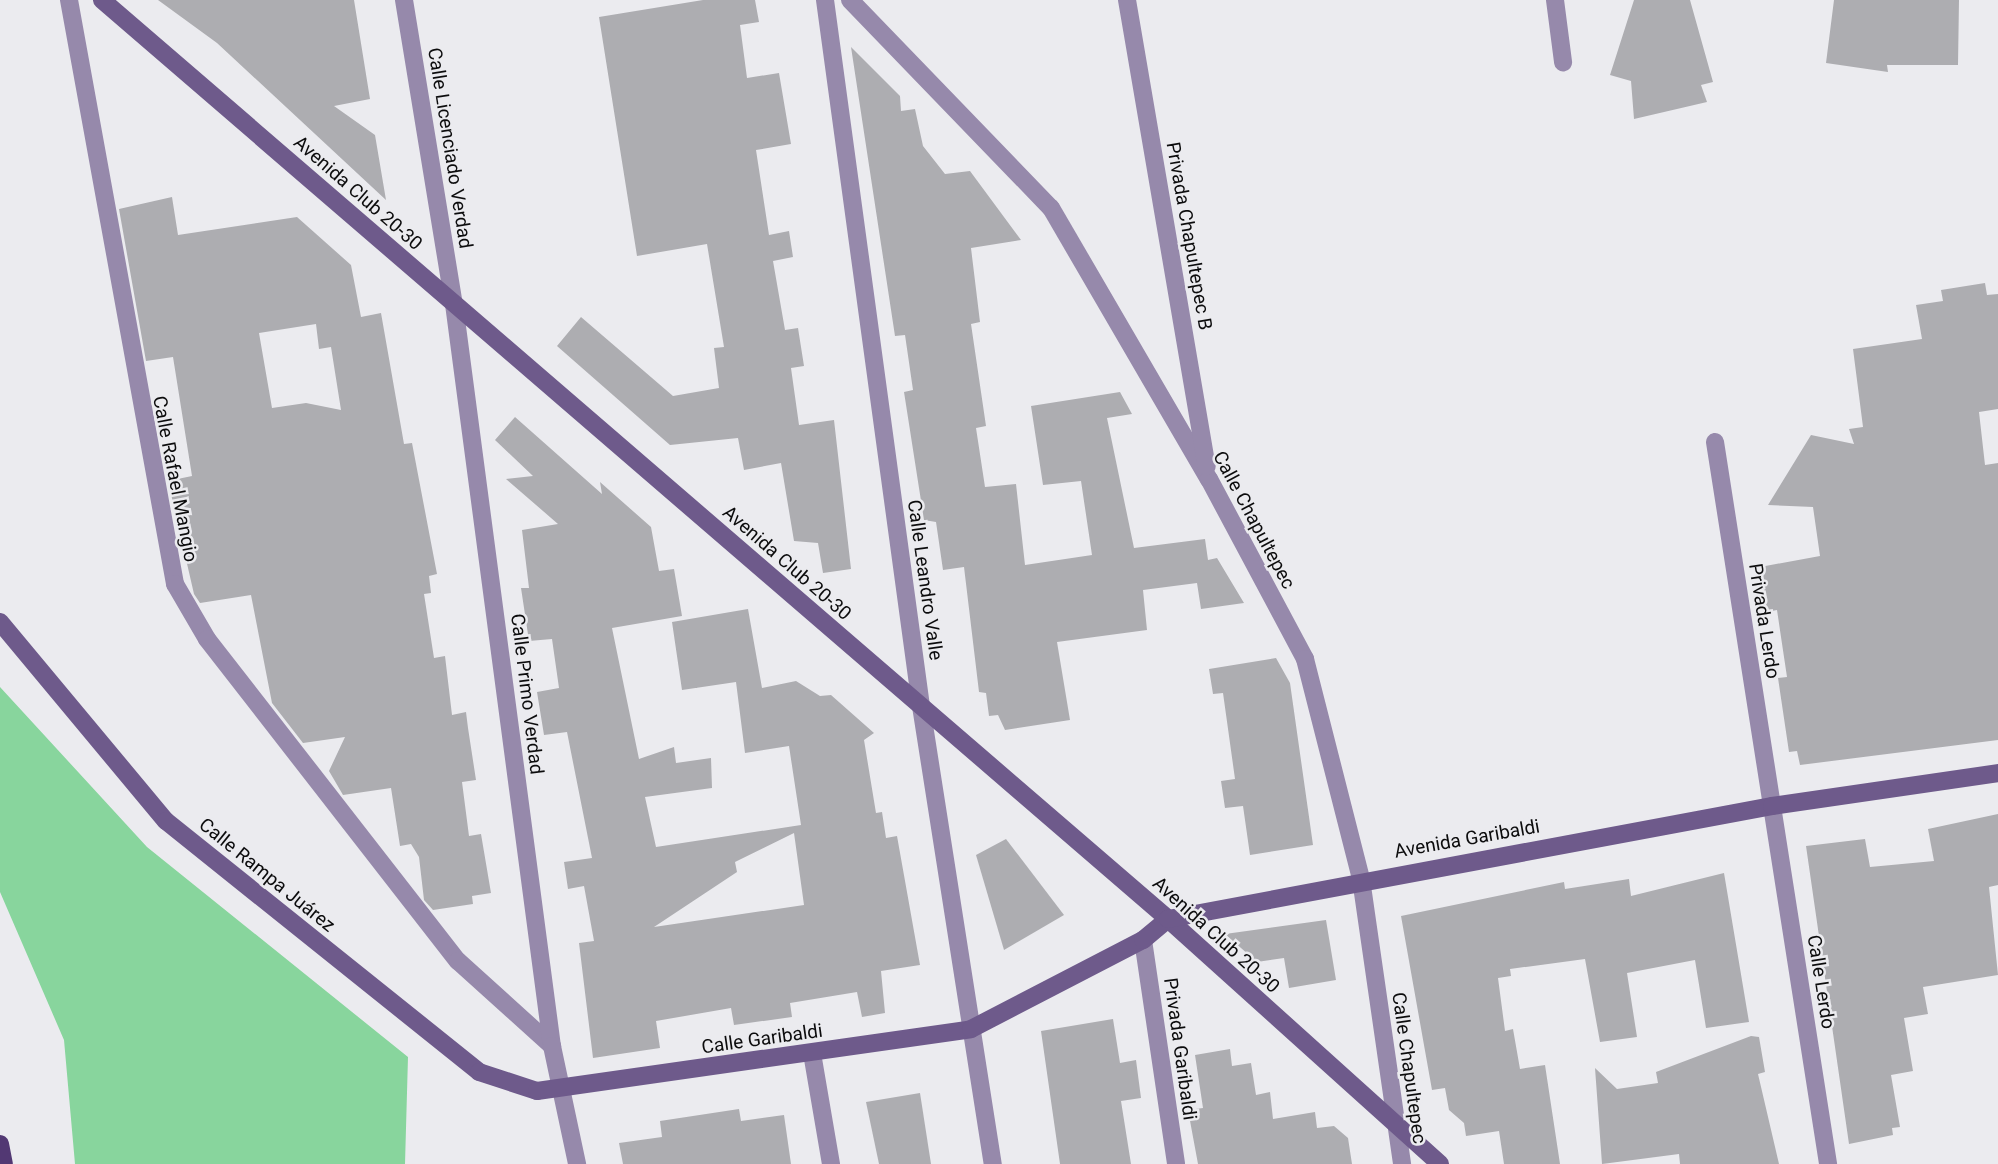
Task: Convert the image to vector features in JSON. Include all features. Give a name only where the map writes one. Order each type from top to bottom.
[{"type":"main road","points":[[0,1144],[4,1164]]},
{"type":"street","name":"Calle Rafael Mangio","points":[[69,0],[175,584],[207,639],[458,961],[552,1046]]},
{"type":"street","name":"Avenida Club 20-30","points":[[102,0],[1168,919],[1440,1164]]},
{"type":"street","name":"Calle Licenciado Verdad","points":[[404,0],[454,304]]},
{"type":"street","name":"Calle Leandro Valle","points":[[825,0],[921,706],[992,1164]]},
{"type":"street","name":"Calle Chapultepec","points":[[850,0],[1051,208],[1209,479],[1305,659],[1361,879],[1402,1164]]},
{"type":"street","name":"Privada Chapultepec B","points":[[1127,0],[1209,479]]},
{"type":"street","points":[[1555,0],[1563,62]]},
{"type":"street","name":"Calle Primo Verdad","points":[[454,304],[552,1046],[559,1089],[578,1164]]},
{"type":"street","name":"Privada Lerdo","points":[[1715,442],[1772,807]]},
{"type":"street","name":"Calle Rampa Juárez","points":[[0,622],[166,821],[479,1072],[509,1086],[559,1089]]},
{"type":"street","name":"Avenida Garibaldi","points":[[971,1029],[1143,940],[1168,919],[1361,879],[1772,807],[1998,773]]},
{"type":"street","name":"Calle Lerdo","points":[[1772,807],[1828,1164]]},
{"type":"street","name":"Privada Garibaldi","points":[[1143,940],[1176,1164]]},
{"type":"street","name":"Calle Garibaldi","points":[[559,1089],[971,1029]]},
{"type":"street","points":[[812,1053],[831,1164]]},
{"type":"green space","points":[[0,687],[147,847],[408,1057],[405,1164],[75,1164],[64,1040],[0,892]]},
{"type":"building","points":[[158,0],[354,0],[370,99],[334,106],[375,135],[386,200],[217,43]]},
{"type":"building","points":[[703,0],[755,0],[759,22],[740,25],[747,78],[779,73],[791,144],[756,150],[769,235],[789,231],[793,257],[773,261],[785,330],[798,328],[804,366],[791,368],[799,425],[834,420],[851,569],[823,573],[818,543],[794,541],[781,463],[744,470],[738,438],[670,445],[557,346],[581,317],[673,396],[719,388],[714,348],[724,347],[707,244],[637,256],[599,17]]},
{"type":"building","points":[[1634,0],[1690,0],[1713,82],[1701,85],[1707,102],[1634,119],[1631,81],[1610,75]]},
{"type":"building","points":[[1834,0],[1959,0],[1958,65],[1887,65],[1888,72],[1826,63]]},
{"type":"building","points":[[851,47],[900,96],[901,111],[915,109],[923,146],[945,174],[970,171],[1021,240],[971,248],[980,322],[971,324],[986,426],[976,428],[985,487],[1016,484],[1025,565],[1092,555],[1081,481],[1043,485],[1031,406],[1120,392],[1132,414],[1107,418],[1134,548],[1205,539],[1208,560],[1217,558],[1244,603],[1201,609],[1197,583],[1143,590],[1147,630],[1057,642],[1070,720],[1005,730],[998,715],[989,716],[986,693],[979,692],[964,567],[943,570],[936,522],[924,520],[904,392],[913,390],[905,335],[895,336]]},
{"type":"building","points":[[172,197],[178,235],[297,217],[351,265],[361,317],[381,313],[404,444],[412,443],[437,574],[429,576],[431,593],[424,594],[434,658],[445,656],[452,715],[466,712],[476,780],[462,782],[469,836],[481,834],[491,893],[472,896],[473,904],[433,910],[424,900],[419,857],[411,844],[400,846],[391,788],[343,795],[329,771],[345,737],[303,743],[272,703],[251,595],[200,603],[194,594],[168,481],[192,476],[173,357],[146,361],[119,209]],"holes":[[[316,324],[319,349],[331,347],[341,410],[306,403],[272,408],[259,333]]]},
{"type":"building","points":[[1985,283],[1987,295],[1998,294],[1998,409],[1979,412],[1985,465],[1998,463],[1998,740],[1800,765],[1797,751],[1789,752],[1778,678],[1787,677],[1777,610],[1767,612],[1760,567],[1820,556],[1813,507],[1768,505],[1811,435],[1854,444],[1849,429],[1863,427],[1853,349],[1922,339],[1916,305],[1943,301],[1941,290]]},
{"type":"building","points":[[515,417],[602,494],[600,482],[651,527],[659,571],[674,569],[682,616],[612,628],[639,759],[674,747],[676,763],[711,758],[712,788],[645,797],[656,847],[801,825],[789,746],[745,753],[736,682],[682,690],[672,622],[748,609],[762,688],[796,681],[820,696],[831,695],[874,733],[864,740],[876,813],[882,812],[886,838],[897,836],[920,965],[881,971],[885,1013],[862,1017],[857,992],[790,1003],[792,1017],[734,1025],[731,1008],[656,1021],[660,1048],[593,1058],[579,943],[594,941],[584,886],[568,889],[564,862],[592,858],[567,732],[544,735],[537,692],[559,688],[552,639],[529,641],[521,588],[529,588],[522,530],[558,524],[506,479],[533,476],[495,440]],"holes":[[[794,833],[804,905],[654,927],[737,872],[735,862]]]},
{"type":"building","points":[[1276,658],[1290,683],[1313,845],[1250,855],[1243,806],[1225,808],[1221,781],[1235,779],[1223,693],[1213,694],[1209,669]]},
{"type":"building","points":[[1998,814],[1998,885],[1989,887],[1998,975],[1923,987],[1928,1014],[1904,1018],[1913,1071],[1891,1075],[1900,1127],[1892,1128],[1893,1135],[1849,1144],[1806,846],[1865,839],[1870,867],[1934,861],[1928,829]]},
{"type":"building","points":[[1006,839],[1064,915],[1004,950],[976,855]]},
{"type":"building","points":[[1724,873],[1749,1022],[1706,1028],[1695,960],[1627,973],[1637,1037],[1600,1042],[1585,959],[1510,969],[1511,976],[1498,978],[1505,1031],[1513,1029],[1520,1069],[1545,1065],[1560,1164],[1504,1164],[1499,1131],[1466,1136],[1464,1123],[1449,1110],[1445,1088],[1432,1090],[1401,916],[1564,882],[1565,889],[1629,879],[1631,896]]},
{"type":"building","points":[[1326,920],[1336,980],[1289,988],[1284,958],[1257,962],[1225,934]]},
{"type":"building","points":[[1113,1019],[1120,1063],[1136,1060],[1141,1098],[1121,1101],[1131,1164],[1060,1164],[1041,1031]]},
{"type":"building","points":[[1751,1036],[1759,1037],[1765,1072],[1758,1074],[1779,1164],[1680,1164],[1679,1154],[1602,1164],[1595,1068],[1617,1089],[1658,1083],[1656,1072]]},
{"type":"building","points":[[1230,1049],[1232,1066],[1251,1063],[1256,1095],[1270,1092],[1273,1119],[1315,1112],[1317,1128],[1334,1126],[1348,1138],[1352,1164],[1198,1164],[1188,1110],[1203,1108],[1195,1055]]},
{"type":"building","points":[[920,1093],[931,1164],[879,1164],[866,1102]]},
{"type":"building","points":[[739,1109],[741,1121],[784,1115],[791,1164],[623,1164],[619,1143],[662,1137],[660,1121]]}]
